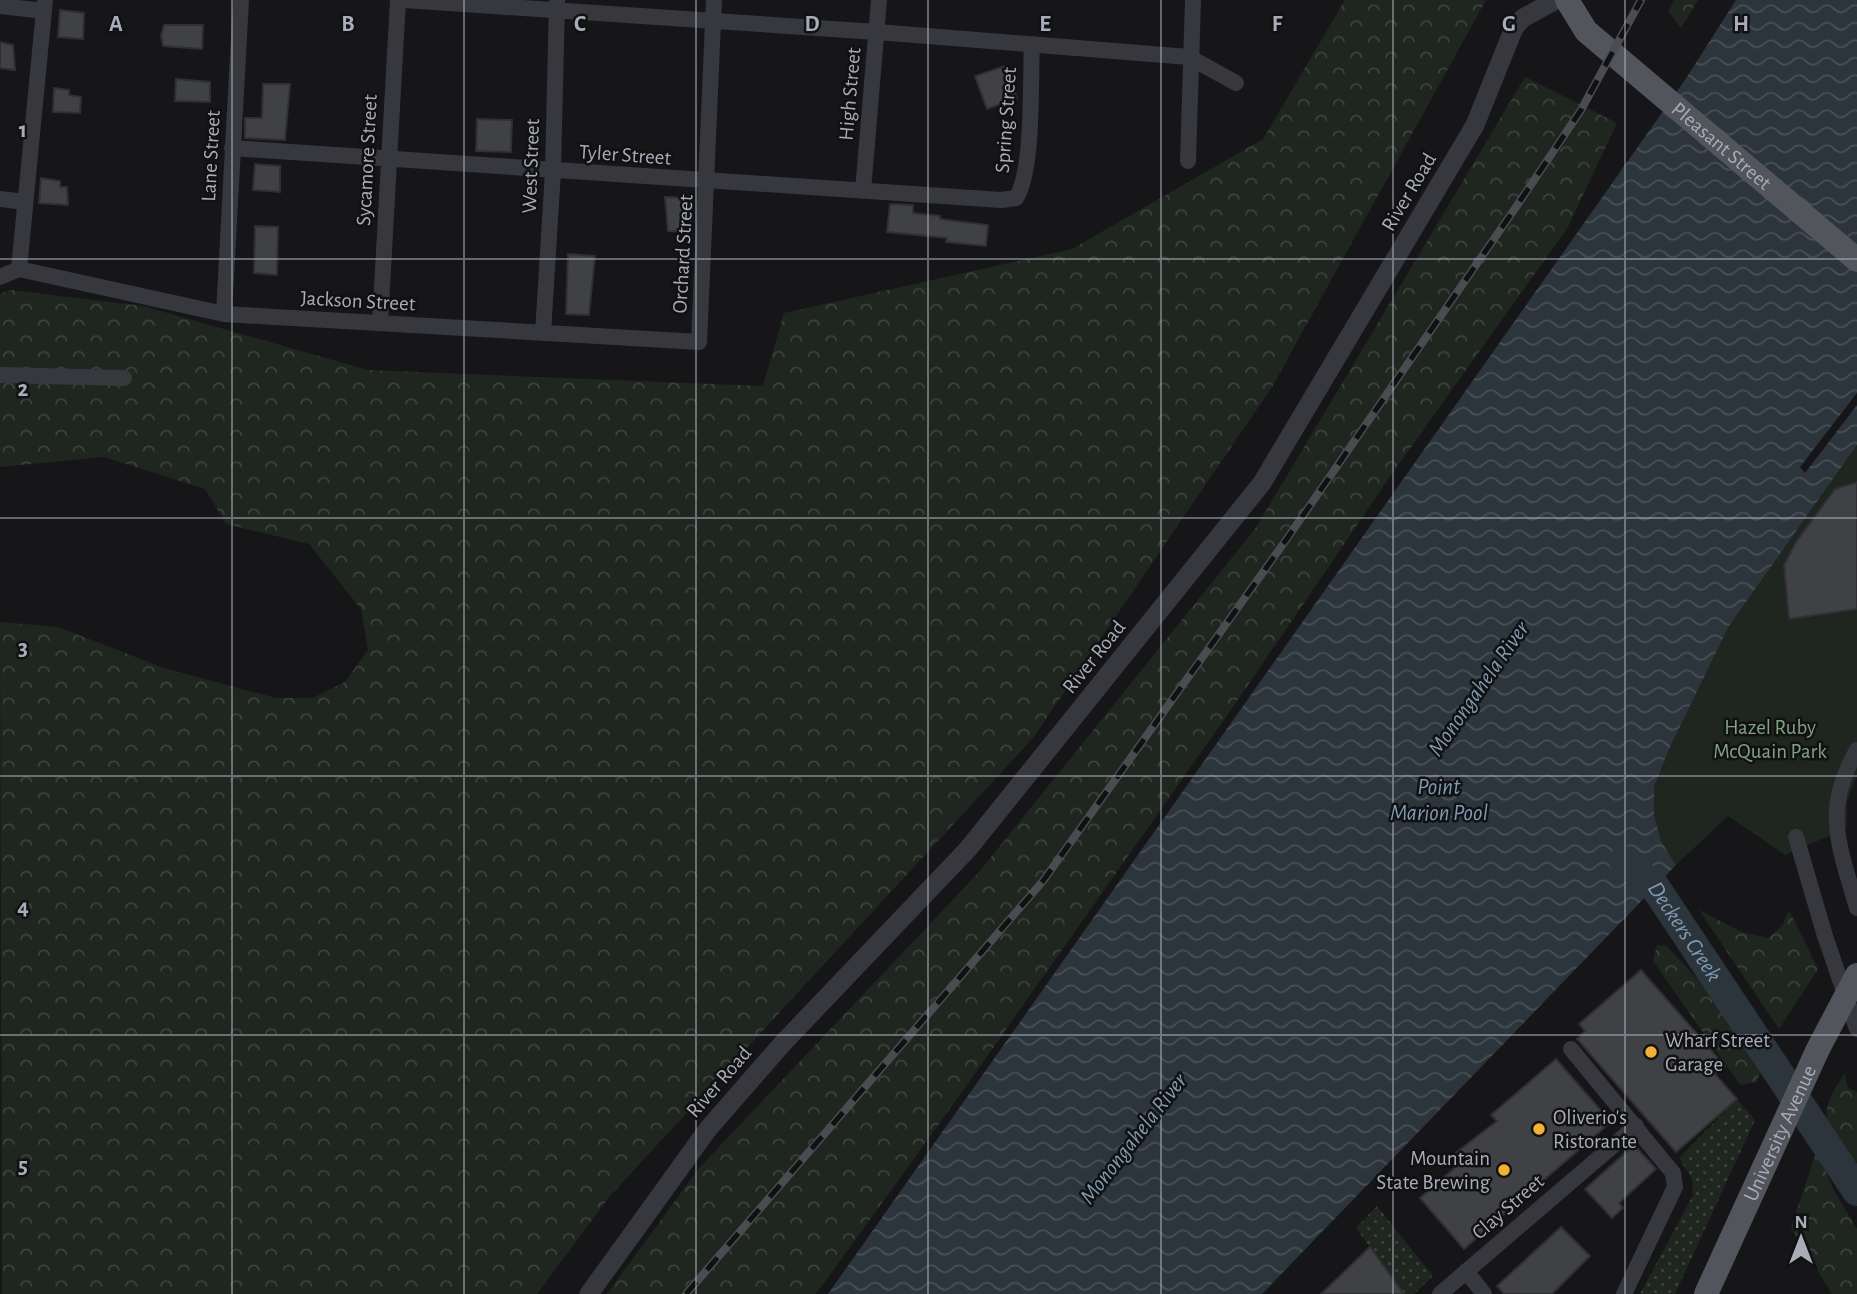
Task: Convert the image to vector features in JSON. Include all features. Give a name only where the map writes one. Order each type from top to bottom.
[{"type":"main road","name":"Pleasant Street","points":[[1567,0],[1586,31],[1857,260]]},
{"type":"main road","name":"University Avenue","points":[[1706,1294],[1818,1049],[1857,975]]},
{"type":"street","name":"Lane Street","points":[[224,314],[241,0]]},
{"type":"street","name":"Sycamore Street","points":[[380,323],[398,0]]},
{"type":"street","points":[[404,0],[557,6],[713,22],[1189,57],[1236,83]]},
{"type":"street","name":"Orchard Street","points":[[699,341],[715,0]]},
{"type":"street","name":"High Street","points":[[863,191],[878,0]]},
{"type":"street","points":[[1188,160],[1189,57],[1193,0]]},
{"type":"street","name":"River Road","points":[[589,1294],[669,1180],[723,1111],[968,849],[1251,499],[1298,428],[1466,143],[1514,28],[1523,18],[1556,0]]},
{"type":"street","points":[[0,6],[44,5],[19,269],[0,277]]},
{"type":"street","name":"West Street","points":[[543,333],[553,171],[557,6]]},
{"type":"street","name":"Spring Street","points":[[1016,198],[1021,191],[1026,164],[1032,44]]},
{"type":"street","name":"Tyler Street","points":[[232,148],[1001,200],[1016,198]]},
{"type":"street","points":[[0,199],[25,202]]},
{"type":"street","name":"Jackson Street","points":[[19,269],[224,314],[699,341]]},
{"type":"street","points":[[0,375],[124,377]]},
{"type":"street","points":[[1857,750],[1842,775],[1837,794],[1836,817],[1840,847],[1857,908]]},
{"type":"street","points":[[1796,837],[1825,936],[1857,1029]]},
{"type":"street","points":[[1571,1049],[1673,1173],[1675,1187],[1624,1294]]},
{"type":"street","name":"Clay Street","points":[[1440,1294],[1636,1126]]},
{"type":"street","points":[[1466,1271],[1484,1294]]},
{"type":"green space","points":[[1345,0],[1486,0],[1272,387],[1033,738],[610,1196],[537,1294],[2,1294],[0,622],[58,627],[164,668],[276,698],[313,698],[345,682],[368,650],[361,609],[309,544],[226,524],[205,489],[104,457],[0,467],[0,294],[10,290],[143,306],[368,370],[763,386],[784,313],[1072,249],[1263,139]]},
{"type":"green space","points":[[1674,0],[1698,0],[1681,28],[1668,11]]},
{"type":"green space","points":[[1525,77],[1617,123],[1568,227],[1394,471],[1235,704],[967,1085],[825,1282],[815,1294],[607,1294],[699,1168],[979,872],[1255,529]]},
{"type":"green space","name":"Hazel Ruby McQuain Park","points":[[1857,445],[1857,776],[1847,801],[1847,828],[1785,855],[1728,816],[1676,865],[1661,841],[1654,814],[1654,787],[1670,747],[1729,626]]},
{"type":"green space","points":[[1699,910],[1742,932],[1768,938],[1782,926],[1789,910],[1818,969],[1779,1029]]},
{"type":"green space","points":[[1657,945],[1667,946],[1742,1033],[1762,1065],[1757,1082],[1740,1085],[1653,961]]},
{"type":"green space","points":[[1845,1073],[1848,1088],[1857,1092],[1857,1168],[1828,1122],[1829,1102]]},
{"type":"green space","points":[[1737,1099],[1755,1120],[1675,1294],[1640,1294],[1693,1195],[1692,1179],[1679,1158]]},
{"type":"green space","points":[[1817,1149],[1834,1191],[1857,1229],[1857,1294],[1832,1294],[1791,1228]]},
{"type":"green space","points":[[1377,1206],[1433,1276],[1414,1294],[1404,1294],[1356,1228]]},
{"type":"water","name":"Point Marion Pool","points":[[1736,0],[1857,0],[1857,445],[1729,626],[1670,747],[1654,787],[1654,814],[1661,841],[1676,865],[1262,1294],[828,1294],[1685,80]]},
{"type":"pier","points":[[1857,393],[1857,405],[1805,473],[1800,467]]},
{"type":"building","points":[[60,10],[84,13],[83,39],[58,37]]},
{"type":"building","points":[[164,25],[203,25],[202,49],[163,46],[161,36]]},
{"type":"building","points":[[0,42],[13,45],[15,70],[0,68]]},
{"type":"building","points":[[1005,66],[1017,98],[987,109],[975,76]]},
{"type":"building","points":[[176,79],[210,82],[210,102],[175,101]]},
{"type":"building","points":[[263,84],[290,84],[285,140],[245,138],[245,118],[262,118]]},
{"type":"building","points":[[54,88],[69,90],[69,95],[81,97],[80,113],[53,112]]},
{"type":"building","points":[[477,119],[512,120],[511,152],[476,151]]},
{"type":"building","points":[[255,164],[280,166],[280,192],[253,190]]},
{"type":"building","points":[[41,178],[60,181],[60,187],[67,187],[68,205],[39,203]]},
{"type":"building","points":[[665,197],[690,198],[691,232],[668,231]]},
{"type":"building","points":[[890,204],[913,205],[913,213],[940,216],[940,219],[988,225],[986,246],[946,242],[947,238],[887,232]]},
{"type":"building","points":[[255,226],[278,227],[277,275],[254,273]]},
{"type":"building","points":[[568,254],[595,256],[589,315],[566,314]]},
{"type":"building","points":[[1857,482],[1857,609],[1789,619],[1784,565],[1796,542],[1835,489]]},
{"type":"building","name":"Wharf Street Garage","points":[[1641,970],[1725,1066],[1715,1074],[1737,1099],[1676,1152],[1577,1039],[1585,1031],[1579,1024]]},
{"type":"building","points":[[1556,1059],[1611,1122],[1464,1249],[1420,1198],[1459,1164],[1453,1155],[1497,1121],[1491,1115]]},
{"type":"building","points":[[1634,1145],[1656,1169],[1619,1203],[1623,1208],[1612,1218],[1585,1189]]},
{"type":"building","points":[[1561,1227],[1590,1256],[1552,1294],[1504,1294],[1497,1286]]},
{"type":"building","points":[[1370,1247],[1404,1294],[1321,1294]]},
{"type":"waterway","name":"Deckers Creek","points":[[1624,861],[1655,887],[1857,1191]]},
{"type":"railway","points":[[686,1294],[1043,881],[1286,540],[1516,207],[1581,110],[1641,0]]},
{"type":"place","name":"Wharf Street Garage","points":[[1651,1052]]},
{"type":"place","name":"Oliverio's Ristorante","points":[[1539,1129]]},
{"type":"place","name":"Mountain State Brewing","points":[[1504,1170]]},
{"type":"water label","name":"Monongahela River","points":[[1479,689]]},
{"type":"water label","name":"Monongahela River","points":[[1134,1139]]}]
